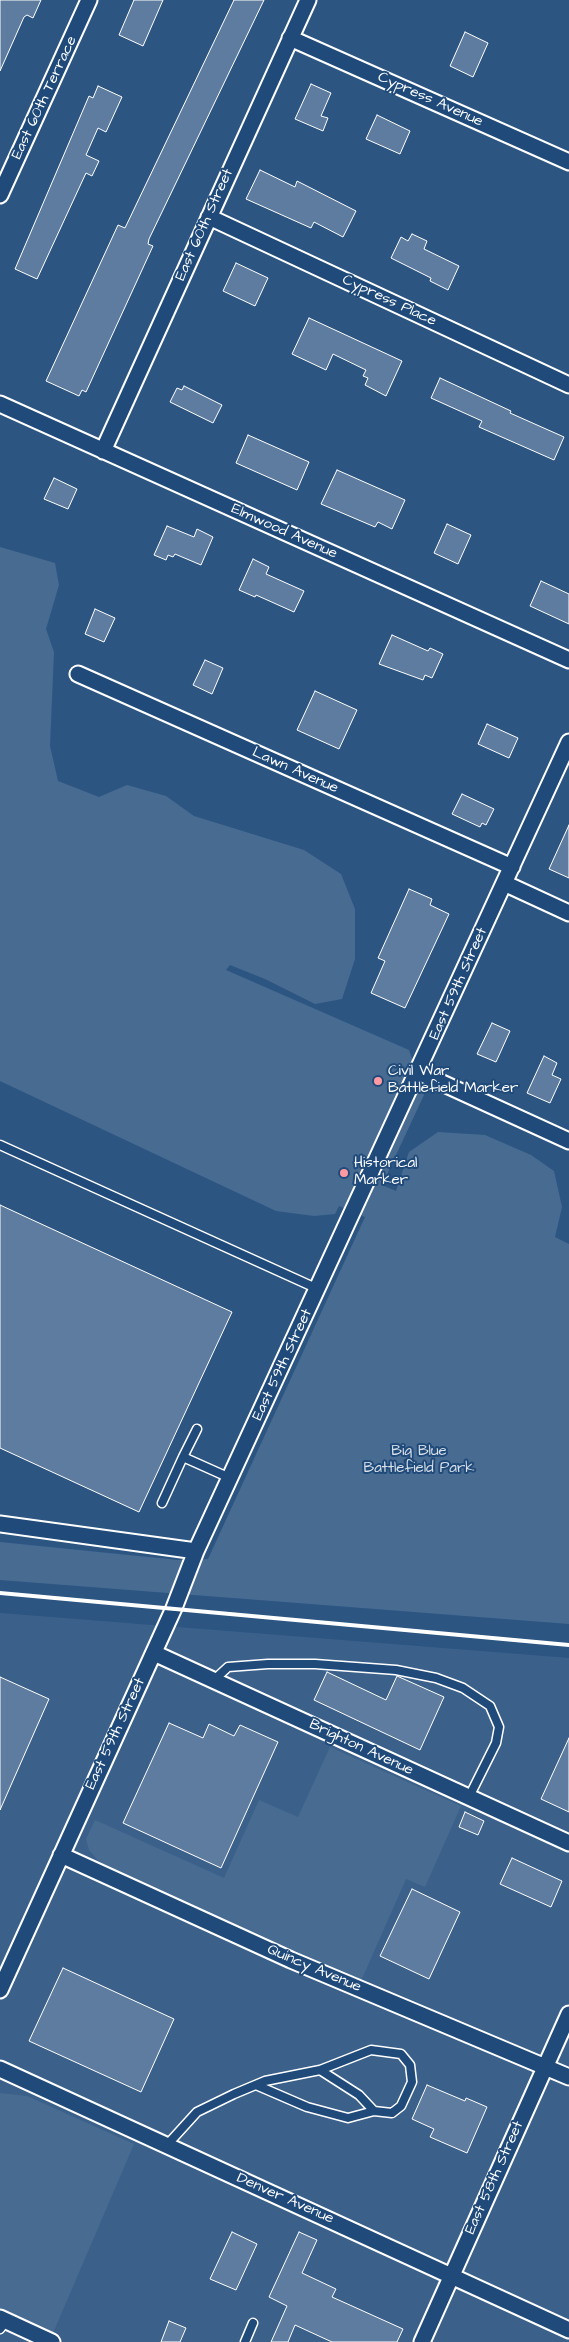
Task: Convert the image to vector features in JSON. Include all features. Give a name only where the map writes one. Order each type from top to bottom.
[{"type":"street","name":"East 60th Terrace","points":[[0,195],[89,0]]},
{"type":"street","name":"East 60th Street","points":[[103,451],[308,0]]},
{"type":"street","name":"Cypress Avenue","points":[[290,38],[569,162]]},
{"type":"street","name":"Cypress Place","points":[[209,217],[569,385]]},
{"type":"street","name":"Elmwood Avenue","points":[[0,404],[569,660]]},
{"type":"street","name":"Lawn Avenue","points":[[78,674],[512,868]]},
{"type":"street","name":"East 59th Street","points":[[0,1990],[154,1653],[196,1551],[569,742]]},
{"type":"street","points":[[504,883],[569,913]]},
{"type":"street","points":[[418,1072],[569,1141]]},
{"type":"street","points":[[0,1524],[196,1551]]},
{"type":"street","name":"Brighton Avenue","points":[[154,1653],[569,1843]]},
{"type":"street","name":"Quincy Avenue","points":[[61,1855],[291,1960],[569,2077]]},
{"type":"street","name":"East 58th Street","points":[[422,2342],[569,2014]]},
{"type":"street","name":"Denver Avenue","points":[[0,2070],[452,2274],[569,2330]]},
{"type":"street","points":[[2,2323],[52,2342]]},
{"type":"lane","points":[[0,1146],[318,1289]]},
{"type":"lane","points":[[162,1503],[197,1429]]},
{"type":"lane","points":[[183,1457],[230,1478]]},
{"type":"lane","points":[[214,1680],[228,1667],[268,1664],[316,1664],[396,1670],[436,1678],[463,1688],[490,1706],[499,1727],[496,1743],[469,1797]]},
{"type":"lane","points":[[167,2145],[197,2112],[256,2085],[320,2070],[371,2050],[401,2054],[410,2065],[412,2082],[401,2106],[392,2113],[374,2111],[348,2118],[306,2108],[256,2085]]},
{"type":"lane","points":[[320,2070],[359,2095],[374,2111]]},
{"type":"lane","points":[[245,2342],[253,2323]]},
{"type":"shaded area","points":[[0,1613],[569,1658],[569,2342],[0,2342]]},
{"type":"green space","name":"Big Blue Battlefield Park","points":[[0,547],[55,563],[59,585],[46,629],[54,652],[50,746],[58,781],[99,797],[127,785],[166,796],[194,816],[304,850],[341,874],[355,909],[355,959],[342,999],[315,1004],[265,979],[230,965],[226,970],[409,1050],[424,1095],[382,1185],[396,1191],[409,1152],[438,1132],[485,1135],[531,1155],[554,1171],[562,1207],[555,1237],[569,1244],[569,1624],[0,1580],[0,1542],[178,1560],[208,1559],[365,1217],[339,1206],[335,1214],[314,1216],[276,1211],[0,1081]]},
{"type":"green space","points":[[330,1747],[461,1806],[425,1887],[406,1879],[361,1981],[101,1864],[89,1850],[86,1839],[95,1820],[224,1878],[259,1800],[298,1817]]},
{"type":"green space","points":[[0,2093],[27,2096],[134,2144],[53,2333],[0,2309]]},
{"type":"building","points":[[0,0],[41,0],[33,18],[27,15],[24,17],[0,71]]},
{"type":"building","points":[[134,0],[163,0],[143,46],[119,35]]},
{"type":"building","points":[[234,0],[264,0],[149,239],[148,244],[153,246],[86,392],[82,390],[79,396],[46,381],[118,225],[125,228]]},
{"type":"building","points":[[465,32],[488,43],[473,77],[450,66]]},
{"type":"building","points":[[311,84],[331,93],[321,116],[328,118],[323,131],[295,119]]},
{"type":"building","points":[[98,86],[122,97],[106,132],[98,128],[86,155],[99,161],[92,176],[86,173],[37,279],[15,269],[89,96],[93,98]]},
{"type":"building","points":[[377,115],[410,131],[400,154],[366,139]]},
{"type":"building","points":[[260,170],[295,187],[297,181],[356,211],[343,237],[314,222],[311,228],[246,199]]},
{"type":"building","points":[[412,234],[427,241],[424,249],[459,266],[448,290],[430,281],[431,278],[391,258],[401,237],[408,241]]},
{"type":"building","points":[[236,263],[268,278],[255,306],[223,291]]},
{"type":"building","points":[[309,318],[402,361],[386,396],[365,385],[368,378],[363,376],[366,370],[333,354],[326,370],[292,354]]},
{"type":"building","points":[[440,378],[511,411],[510,413],[564,437],[554,460],[479,427],[482,421],[431,398]]},
{"type":"building","points":[[184,386],[222,405],[213,423],[170,402],[177,388],[182,390]]},
{"type":"building","points":[[248,435],[309,462],[297,490],[236,463]]},
{"type":"building","points":[[337,470],[405,500],[392,529],[378,522],[375,527],[321,504]]},
{"type":"building","points":[[54,478],[77,489],[68,509],[44,499]]},
{"type":"building","points":[[447,524],[471,535],[458,564],[434,553]]},
{"type":"building","points":[[167,526],[194,537],[197,529],[213,537],[201,565],[175,554],[173,557],[168,555],[166,560],[154,555]]},
{"type":"building","points":[[253,559],[269,567],[266,574],[304,591],[294,612],[256,595],[255,597],[239,590]]},
{"type":"building","points":[[541,581],[569,594],[569,624],[530,606]]},
{"type":"building","points":[[95,609],[115,618],[104,642],[85,634]]},
{"type":"building","points":[[392,635],[428,651],[430,648],[443,654],[432,678],[425,675],[423,680],[379,664]]},
{"type":"building","points":[[205,660],[223,668],[212,694],[193,685]]},
{"type":"building","points":[[315,691],[357,710],[339,749],[297,730]]},
{"type":"building","points":[[487,724],[518,738],[509,758],[478,744]]},
{"type":"building","points":[[462,794],[494,809],[486,825],[482,823],[480,827],[452,814]]},
{"type":"building","points":[[569,825],[569,878],[549,869]]},
{"type":"building","points":[[409,889],[432,899],[430,905],[449,914],[405,1008],[371,993],[385,961],[378,958]]},
{"type":"building","points":[[492,1023],[510,1031],[496,1062],[477,1054]]},
{"type":"building","points":[[544,1056],[557,1063],[552,1075],[561,1079],[550,1103],[527,1093]]},
{"type":"building","points":[[0,1205],[232,1312],[139,1512],[0,1448]]},
{"type":"building","points":[[327,1672],[386,1700],[397,1676],[444,1697],[420,1750],[314,1700]]},
{"type":"building","points":[[0,1677],[49,1699],[0,1810]]},
{"type":"building","points":[[169,1723],[203,1738],[209,1724],[234,1736],[240,1725],[278,1742],[221,1868],[123,1823]]},
{"type":"building","points":[[569,1738],[569,1812],[541,1799]]},
{"type":"building","points":[[465,1812],[484,1821],[478,1835],[459,1827]]},
{"type":"building","points":[[512,1858],[562,1881],[551,1907],[500,1884]]},
{"type":"building","points":[[412,1889],[460,1912],[429,1979],[380,1956]]},
{"type":"building","points":[[63,1968],[174,2019],[141,2092],[29,2041]]},
{"type":"building","points":[[427,2085],[465,2101],[466,2098],[487,2107],[467,2153],[430,2137],[434,2129],[412,2119]]},
{"type":"building","points":[[232,2232],[257,2244],[236,2290],[210,2279]]},
{"type":"building","points":[[299,2232],[317,2240],[302,2273],[336,2289],[332,2297],[403,2329],[397,2342],[332,2342],[295,2325],[288,2342],[271,2342],[287,2306],[269,2297]]},
{"type":"building","points":[[169,2321],[186,2328],[180,2342],[161,2342]]},
{"type":"railway","points":[[0,1593],[569,1645]]},
{"type":"place","name":"Civil War Battlefield Marker","points":[[378,1081]]},
{"type":"place","name":"Historical Marker","points":[[344,1173]]}]
